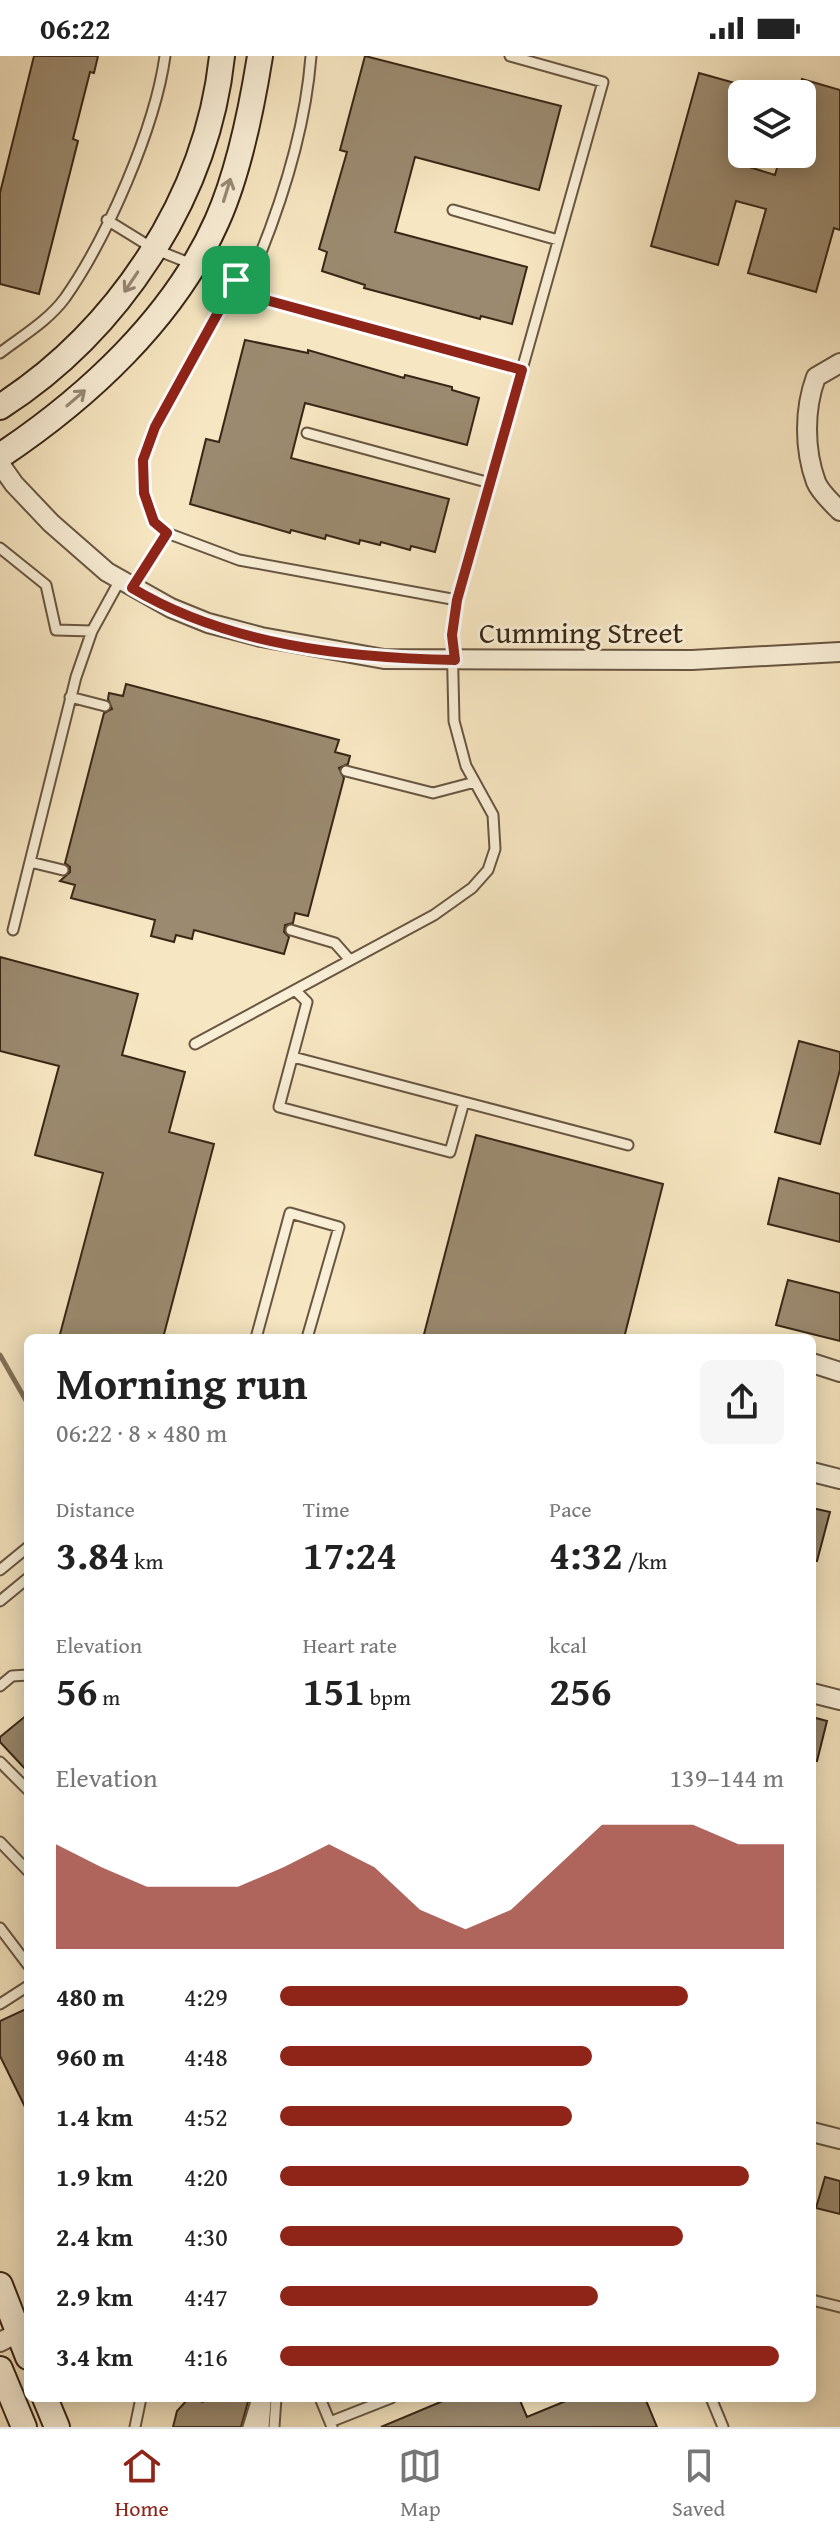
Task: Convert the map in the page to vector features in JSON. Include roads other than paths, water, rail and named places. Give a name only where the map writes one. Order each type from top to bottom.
[{"type":"main road","points":[[0,407],[32,386],[75,350],[114,307],[154,249],[178,203],[204,139],[222,56]]},
{"type":"main road","points":[[0,456],[78,397],[128,349],[193,263],[217,220],[254,96],[260,56]]},
{"type":"main road","points":[[0,2285],[15,2335]]},
{"type":"main road","points":[[0,2369],[24,2427]]},
{"type":"main road","points":[[47,2402],[57,2427]]},
{"type":"street","points":[[840,363],[816,377],[807,402],[809,446],[817,484],[840,511]]},
{"type":"street","name":"Cumming Street","points":[[0,464],[14,484],[51,523],[126,584],[208,623],[261,637],[372,657],[455,660],[692,660],[840,652]]},
{"type":"street","points":[[816,1364],[840,1372]]},
{"type":"street","points":[[816,1473],[840,1479]]},
{"type":"street","points":[[816,1694],[840,1700]]},
{"type":"street","points":[[816,2133],[840,2139]]},
{"type":"lane","points":[[0,353],[42,322],[64,298],[124,189],[148,126],[165,56]]},
{"type":"lane","points":[[247,286],[270,234],[308,95],[311,56]]},
{"type":"lane","points":[[195,1044],[434,915],[472,888],[493,860],[496,832],[493,815],[466,766],[457,739],[452,635],[457,600],[603,82],[510,56]]},
{"type":"lane","points":[[453,210],[558,240]]},
{"type":"lane","points":[[107,220],[154,249],[236,280],[266,300],[522,370]]},
{"type":"lane","points":[[236,280],[155,427],[143,460],[144,493],[154,522],[167,533],[239,560],[457,600]]},
{"type":"lane","points":[[307,433],[490,483]]},
{"type":"lane","points":[[13,930],[70,697],[92,631],[167,533]]},
{"type":"lane","points":[[0,548],[46,585],[56,630],[92,631]]},
{"type":"lane","points":[[70,697],[105,706]]},
{"type":"lane","points":[[346,771],[433,793],[475,782]]},
{"type":"lane","points":[[30,862],[63,870]]},
{"type":"lane","points":[[291,930],[335,943],[350,960]]},
{"type":"lane","points":[[295,990],[307,1002],[279,1107],[450,1152],[464,1102]]},
{"type":"lane","points":[[293,1057],[628,1145]]},
{"type":"lane","points":[[257,1334],[290,1213],[339,1227],[308,1334]]},
{"type":"lane","points":[[0,1570],[24,1550]]},
{"type":"lane","points":[[0,1601],[24,1581]]},
{"type":"lane","points":[[0,1686],[12,1676],[24,1675]]},
{"type":"lane","points":[[0,1762],[24,1786]]},
{"type":"lane","points":[[0,1842],[24,1867]]},
{"type":"lane","points":[[1,1932],[24,1960]]},
{"type":"lane","points":[[0,2004],[24,1989]]},
{"type":"lane","points":[[816,2301],[840,2307]]},
{"type":"lane","points":[[135,2427],[140,2402]]},
{"type":"lane","points":[[248,2427],[259,2402]]},
{"type":"lane","points":[[256,2427],[260,2402]]},
{"type":"lane","points":[[261,2402],[264,2427]]},
{"type":"lane","points":[[274,2427],[276,2402]]},
{"type":"lane","points":[[322,2402],[331,2424],[380,2402]]},
{"type":"lane","points":[[713,2402],[723,2427]]},
{"type":"waterway","points":[[0,1355],[24,1397]]}]
